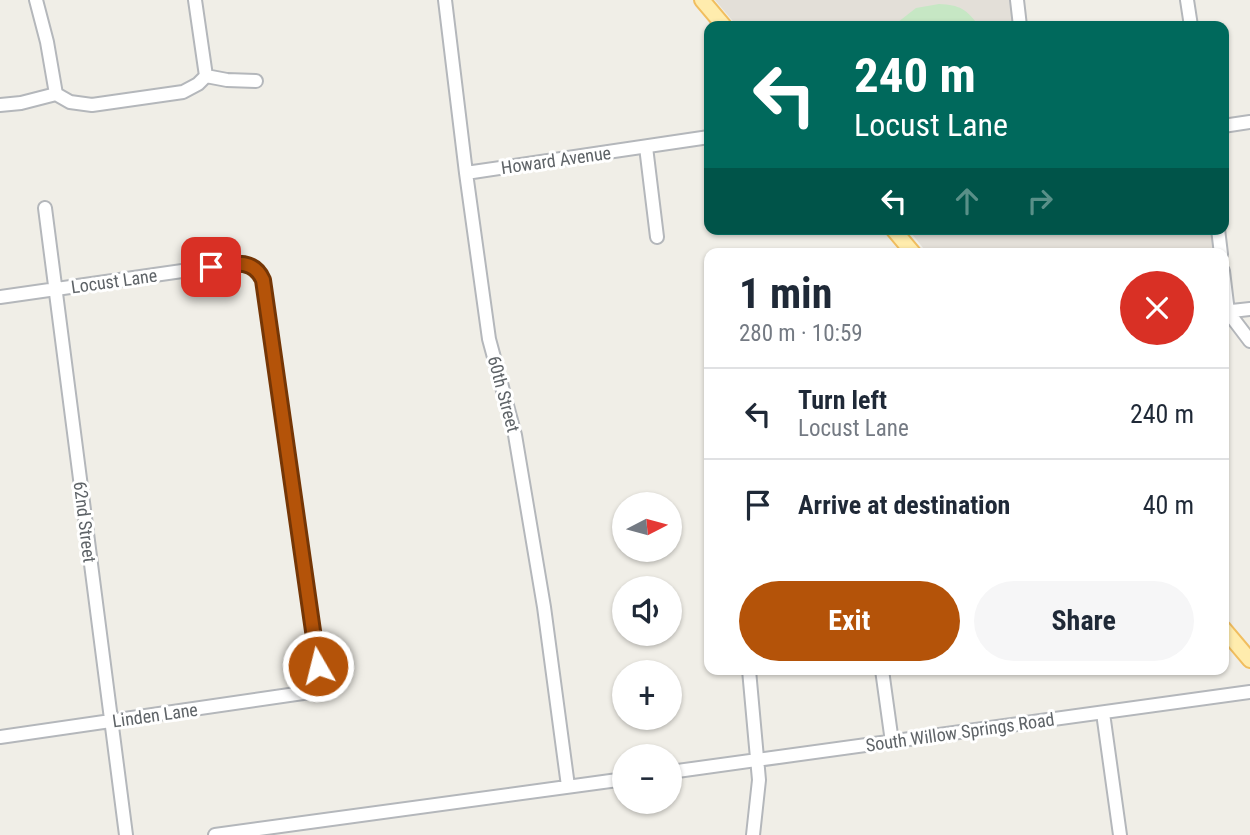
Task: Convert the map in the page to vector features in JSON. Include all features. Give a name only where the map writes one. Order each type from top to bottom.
[{"type":"main road","points":[[702,0],[720,21]]},
{"type":"main road","points":[[1229,635],[1250,660]]},
{"type":"street","points":[[36,0],[56,94]]},
{"type":"street","points":[[195,0],[206,76]]},
{"type":"street","name":"60th Street","points":[[445,0],[489,339],[517,449],[544,607],[568,786]]},
{"type":"street","points":[[1017,0],[1019,21]]},
{"type":"street","points":[[1187,0],[1190,21]]},
{"type":"street","points":[[0,105],[56,94],[70,102],[92,105],[183,92],[206,76]]},
{"type":"street","points":[[206,76],[256,81]]},
{"type":"street","points":[[1229,125],[1250,122]]},
{"type":"street","name":"Howard Avenue","points":[[466,173],[704,138]]},
{"type":"street","points":[[646,147],[657,237]]},
{"type":"street","name":"62nd Street","points":[[45,208],[126,835]]},
{"type":"street","name":"Locust Lane","points":[[0,297],[238,263],[257,270],[263,280],[318,666],[310,692]]},
{"type":"street","points":[[1229,312],[1250,309]]},
{"type":"street","points":[[1229,316],[1250,341]]},
{"type":"street","points":[[749,675],[759,780],[753,835]]},
{"type":"street","points":[[882,675],[892,742]]},
{"type":"street","name":"Linden Lane","points":[[0,737],[310,692]]},
{"type":"street","name":"South Willow Springs Road","points":[[682,770],[1250,692]]},
{"type":"street","points":[[1103,713],[1120,835]]},
{"type":"street","points":[[215,835],[612,781]]},
{"type":"street","points":[[315,821],[317,835]]},
{"type":"shaded area","points":[[715,0],[1012,0],[1014,21],[733,21]]},
{"type":"shaded area","points":[[913,235],[1215,235],[1216,248],[923,248]]},
{"type":"green space","points":[[952,5],[962,9],[974,21],[899,21],[916,8]]},
{"type":"route","points":[[211,267],[246,264],[257,270],[263,280],[318,666]]}]
